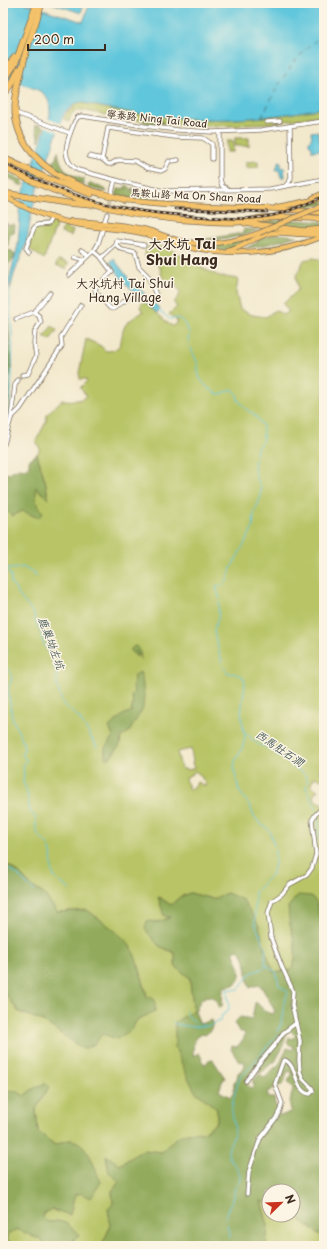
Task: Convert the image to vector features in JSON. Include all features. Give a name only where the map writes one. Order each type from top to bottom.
[{"type":"highway","points":[[3,82],[15,64],[37,3]]},
{"type":"highway","points":[[3,96],[15,78],[26,52],[42,3]]},
{"type":"highway","points":[[3,72],[12,62],[23,45]]},
{"type":"highway","points":[[26,52],[15,102],[15,113],[22,139],[31,153],[42,164],[59,176],[86,189],[124,200]]},
{"type":"highway","name":"馬鞍山路 Ma On Shan Road","points":[[3,158],[46,178],[83,192],[124,200]]},
{"type":"highway","name":"馬鞍山路 Ma On Shan Road","points":[[3,167],[44,186],[99,206],[134,214],[161,218],[237,222],[284,217],[324,220]]},
{"type":"highway","points":[[3,194],[99,206]]},
{"type":"highway","points":[[237,222],[277,228],[313,231],[324,229]]},
{"type":"highway","points":[[277,228],[291,233]]},
{"type":"main road","points":[[310,200],[324,193]]},
{"type":"main road","points":[[3,194],[34,211],[51,217],[103,225],[143,229],[186,247],[221,252],[252,253],[279,250],[301,245],[324,235]]},
{"type":"main road","points":[[269,208],[324,198]]},
{"type":"main road","name":"馬鞍山路 Ma On Shan Road","points":[[124,200],[161,204],[269,208],[324,213]]},
{"type":"main road","points":[[172,240],[213,244],[234,241],[259,233],[324,205]]},
{"type":"main road","points":[[221,252],[238,248],[267,234],[275,232],[324,235]]},
{"type":"street","points":[[16,113],[70,133],[66,151],[68,160],[72,166],[80,171],[158,191],[262,189],[284,187],[324,179]]},
{"type":"street","name":"寧泰路 Ning Tai Road","points":[[70,133],[76,119],[82,116],[178,130],[220,132],[273,128],[324,121]]},
{"type":"street","points":[[267,122],[280,121]]},
{"type":"street","points":[[272,122],[273,128]]},
{"type":"street","points":[[284,187],[288,184],[291,178],[290,126]]},
{"type":"street","points":[[102,159],[108,128],[175,137],[204,138],[212,144],[212,159]]},
{"type":"street","points":[[220,132],[220,179],[222,186],[230,190]]},
{"type":"street","points":[[89,156],[102,159],[108,164],[118,160],[135,162],[147,168],[161,171],[165,169],[170,161],[178,160]]},
{"type":"street","points":[[210,190],[217,186],[220,179]]},
{"type":"street","points":[[112,192],[115,180]]},
{"type":"street","points":[[69,275],[94,251],[98,244],[106,214]]},
{"type":"street","points":[[29,252],[26,248],[33,228],[48,223],[51,217]]},
{"type":"street","points":[[3,219],[5,223],[3,227]]},
{"type":"street","points":[[102,258],[116,245],[117,241],[144,245]]},
{"type":"street","points":[[116,245],[122,250],[135,253],[139,267],[148,276],[156,295]]},
{"type":"street","points":[[82,250],[89,255]]},
{"type":"street","points":[[94,251],[102,258],[112,272],[96,287],[95,291],[110,308],[113,309],[127,299],[130,294]]},
{"type":"street","points":[[75,257],[82,259],[83,262]]},
{"type":"street","points":[[16,319],[34,312],[50,293]]},
{"type":"street","points":[[11,418],[20,409],[62,346],[61,337],[81,305]]},
{"type":"street","points":[[22,375],[28,374],[36,356],[34,343],[35,331],[41,322],[39,316],[34,312]]},
{"type":"street","points":[[4,444],[11,418],[15,385],[18,380]]},
{"type":"street","points":[[247,1194],[249,1171],[260,1139],[276,1118],[280,1110],[282,1102],[275,1084],[283,1061],[286,1060],[290,1063],[298,1082],[305,1092],[308,1094],[312,1092],[312,1088],[304,1080],[300,1072],[300,1041],[292,1005],[293,990],[271,938],[268,913],[272,901],[282,894],[289,885],[307,875],[312,868],[316,854],[312,822],[324,806]]},
{"type":"street","points":[[246,1081],[283,1033],[296,1023]]},
{"type":"green space","points":[[80,102],[126,112],[194,119],[241,119],[324,108],[324,115],[272,123],[245,124],[238,126],[199,125],[140,120],[121,118],[82,110],[73,113],[69,122],[64,119],[67,112],[74,108],[73,105]]},
{"type":"green space","points":[[150,118],[162,120],[163,124],[145,123],[144,119]]},
{"type":"green space","points":[[35,125],[44,127],[39,141]]},
{"type":"green space","points":[[235,138],[249,138],[249,146],[235,146]]},
{"type":"green space","points":[[227,141],[233,141],[233,152],[227,152]]},
{"type":"green space","points":[[58,151],[63,167],[74,176],[85,180],[82,182],[85,185],[73,181],[51,168]]},
{"type":"green space","points":[[258,161],[258,167],[246,168],[246,162]]},
{"type":"green space","points":[[6,171],[23,180],[23,185],[19,185],[3,174]]},
{"type":"green space","points":[[90,183],[105,189],[107,192],[89,188],[88,185]]},
{"type":"green space","points":[[126,185],[129,186],[132,191],[138,191],[140,194],[141,191],[148,193],[149,198],[157,199],[159,197],[161,200],[176,202],[154,202],[124,198],[116,195],[118,189],[127,189],[125,188]]},
{"type":"green space","points":[[133,187],[134,189],[138,189],[140,192],[132,189]]},
{"type":"green space","points":[[324,196],[324,205],[300,207]]},
{"type":"green space","points":[[294,220],[324,222],[324,228],[306,229],[259,223],[259,221]]},
{"type":"green space","points":[[52,221],[57,223],[44,259],[28,247],[33,229],[38,226],[50,224]]},
{"type":"green space","points":[[8,225],[15,225],[14,233],[10,233],[7,250],[12,251],[15,254],[13,260],[8,264],[6,305],[12,365],[9,379],[9,408],[4,423],[3,230]]},
{"type":"green space","points":[[63,227],[73,231],[71,236],[61,233]]},
{"type":"green space","points":[[244,229],[259,230],[228,239],[195,242],[195,239],[208,239],[243,233]]},
{"type":"green space","points":[[266,232],[226,250],[208,249],[184,244],[220,245],[241,241]]},
{"type":"green space","points":[[278,234],[297,236],[244,249],[258,242],[257,240]]},
{"type":"green space","points":[[317,237],[278,248],[258,250],[304,238]]},
{"type":"green space","points":[[151,245],[169,248],[200,267],[219,276],[238,279],[236,293],[240,309],[252,315],[266,317],[275,310],[284,315],[288,312],[283,304],[298,290],[296,276],[304,260],[313,258],[324,260],[324,770],[319,770],[319,772],[324,773],[324,778],[321,780],[315,777],[311,783],[312,787],[318,790],[313,796],[316,801],[324,804],[324,923],[319,916],[317,903],[289,922],[295,946],[295,958],[291,970],[274,972],[265,950],[227,893],[213,899],[190,893],[180,897],[171,905],[159,897],[172,917],[158,922],[147,922],[159,946],[175,953],[176,966],[190,978],[194,1011],[175,1022],[195,1091],[217,1109],[217,1122],[203,1133],[196,1132],[180,1136],[162,1152],[143,1150],[120,1165],[106,1156],[109,1172],[119,1182],[112,1191],[113,1204],[108,1209],[110,1225],[108,1232],[101,1246],[76,1246],[77,1245],[73,1240],[79,1236],[59,1221],[48,1222],[43,1217],[44,1213],[52,1209],[58,1212],[75,1194],[101,1182],[96,1175],[91,1158],[70,1140],[55,1145],[38,1132],[36,1109],[49,1086],[33,1089],[24,1096],[17,1091],[3,1091],[3,991],[19,1012],[43,1020],[64,1036],[95,1044],[102,1034],[131,1030],[137,1020],[143,1016],[147,996],[139,966],[129,945],[117,933],[87,910],[57,912],[44,894],[32,887],[19,873],[3,862],[3,507],[12,516],[36,501],[35,487],[48,498],[46,484],[37,454],[40,449],[36,441],[46,422],[47,414],[62,400],[78,400],[87,396],[80,388],[87,381],[85,379],[80,379],[79,373],[86,339],[101,346],[106,351],[117,348],[120,345],[124,327],[127,323],[143,312],[140,307],[144,301],[170,325],[174,326],[177,321],[169,314],[177,307],[174,303],[180,294],[179,289],[162,276],[160,268],[156,263],[151,263],[145,256],[146,249]],"holes":[[[191,749],[194,768],[188,770],[181,768],[177,752]],[[195,771],[200,775],[206,785],[205,786],[197,782],[195,787],[189,789],[187,787],[189,786],[186,778]]]},
{"type":"green space","points":[[58,260],[68,263],[66,269],[56,265]]},
{"type":"green space","points":[[52,326],[57,330],[50,340],[44,336]]},
{"type":"green space","points":[[37,454],[46,484],[48,499],[36,487],[36,501],[43,513],[38,518],[23,511],[12,516],[3,507],[3,471],[7,474],[19,468],[25,469],[29,466],[29,460]]},
{"type":"green space","points":[[134,646],[138,647],[140,650],[141,660],[136,650],[137,657],[131,652],[131,649]]},
{"type":"green space","points":[[140,672],[144,695],[143,708],[129,732],[121,737],[120,745],[110,758],[105,758],[105,748],[113,736],[109,727],[124,714],[131,712],[133,703],[131,695],[134,692],[134,676]]},
{"type":"green space","points":[[3,862],[19,873],[32,887],[44,894],[57,912],[87,910],[122,937],[130,946],[136,958],[147,996],[155,1000],[155,1011],[137,1020],[131,1030],[117,1039],[102,1034],[95,1044],[83,1049],[43,1021],[19,1012],[3,991]]},
{"type":"green space","points":[[190,893],[213,899],[227,893],[243,900],[259,925],[265,950],[274,972],[291,970],[294,964],[295,947],[289,920],[288,907],[298,895],[311,896],[317,903],[319,916],[324,923],[324,1238],[301,1220],[301,1183],[261,1183],[261,1223],[267,1223],[268,1226],[266,1246],[101,1246],[110,1225],[108,1209],[113,1204],[112,1191],[119,1182],[109,1172],[106,1155],[120,1165],[143,1150],[162,1152],[180,1136],[196,1132],[203,1133],[217,1122],[217,1109],[195,1091],[175,1047],[175,1022],[193,1011],[190,978],[175,966],[175,953],[159,946],[145,929],[147,921],[158,922],[171,917],[164,916],[158,897],[171,905],[180,897]],"holes":[[[237,949],[241,952],[245,961],[250,988],[260,985],[275,1012],[272,1014],[266,1012],[256,1002],[252,1019],[240,1017],[234,1023],[239,1031],[245,1033],[244,1038],[237,1047],[232,1046],[231,1049],[239,1062],[244,1061],[245,1067],[238,1073],[237,1080],[234,1083],[234,1091],[230,1097],[219,1091],[225,1078],[213,1060],[208,1061],[205,1065],[199,1053],[193,1056],[193,1046],[196,1039],[202,1034],[205,1035],[211,1029],[212,1025],[212,1020],[200,1024],[195,1012],[200,1001],[206,996],[212,997],[218,1002],[219,1009],[222,1006],[223,987],[231,986],[236,983],[240,975],[240,969],[233,952]],[[290,1030],[296,1036],[292,1039],[289,1037],[287,1043],[294,1047],[293,1050],[287,1048],[278,1067],[274,1068],[265,1078],[259,1074],[252,1082],[255,1085],[251,1089],[245,1082],[257,1072],[261,1073],[273,1062],[275,1062],[282,1049],[286,1034]],[[288,1071],[292,1072],[292,1075],[288,1081],[293,1088],[290,1102],[291,1111],[280,1116],[274,1098],[269,1098],[267,1092],[283,1084]]]},
{"type":"green space","points":[[45,1083],[49,1087],[36,1109],[38,1132],[55,1145],[70,1140],[82,1145],[90,1156],[101,1182],[91,1198],[80,1193],[78,1195],[75,1194],[70,1215],[52,1209],[44,1213],[43,1217],[48,1222],[66,1223],[72,1228],[79,1236],[73,1240],[77,1245],[76,1246],[44,1246],[42,1239],[17,1229],[7,1235],[8,1241],[17,1246],[3,1246],[3,1091],[17,1091],[24,1096],[33,1089]]},
{"type":"green space","points":[[301,1220],[324,1238],[324,1246],[266,1246],[267,1223],[301,1223]]},
{"type":"green space","points":[[17,1229],[34,1237],[43,1239],[44,1246],[17,1246],[7,1241],[7,1235]]},
{"type":"water","points":[[3,3],[24,3],[83,22],[90,3],[324,3],[324,108],[241,119],[194,119],[126,112],[80,102],[73,105],[65,112],[61,121],[37,191],[27,241],[14,274],[10,290],[9,280],[18,245],[21,200],[50,112],[49,104],[44,94],[31,87],[3,78]]},
{"type":"water","points":[[51,3],[84,3],[81,13]]},
{"type":"water","points":[[318,131],[320,141],[324,144],[321,147],[321,150],[312,151],[312,147],[309,144],[312,137],[311,132]]},
{"type":"water","points":[[279,161],[281,162],[281,167],[284,168],[285,177],[281,177],[279,170],[276,170]]},
{"type":"water","points":[[114,259],[129,279],[160,309],[157,313],[124,282],[110,262]]},
{"type":"pier","points":[[46,118],[62,124],[59,132],[44,126]]},
{"type":"waterway","points":[[3,437],[10,401],[12,373],[10,290]]},
{"type":"waterway","points":[[158,310],[170,319],[179,318],[184,323],[189,332],[188,342],[198,364],[200,379],[207,387],[217,394],[233,389],[237,394],[238,400],[247,410],[255,415],[263,426],[263,440],[257,448],[254,467],[256,478],[261,487],[260,499],[254,513],[253,528],[231,568],[227,581],[224,585],[216,587],[220,599]]},
{"type":"waterway","name":"鹿巢坳左坑","points":[[3,564],[11,576],[11,584],[34,614],[42,640],[52,659],[55,671],[57,673],[57,685],[64,705],[80,719],[97,747]]},
{"type":"waterway","points":[[6,568],[13,569],[23,567],[37,577]]},
{"type":"waterway","points":[[219,602],[218,619],[214,629],[223,666],[228,673],[242,676],[245,683],[241,713],[245,739],[241,751],[235,761],[234,769],[239,791],[250,806],[254,817],[270,832],[275,849],[275,865],[272,874],[255,892],[255,924],[266,948],[265,964],[276,972],[279,985],[288,992],[284,1003],[284,1014],[277,1035],[244,1074],[240,1076],[232,1106],[234,1130],[228,1153],[230,1160],[239,1171],[240,1178],[234,1189],[233,1200],[226,1214],[229,1235],[226,1246]]},
{"type":"waterway","points":[[3,647],[7,649],[5,668],[11,672],[12,677],[8,688],[12,718],[23,742],[24,749],[22,754],[26,760],[23,766],[23,782],[27,791],[30,812],[36,819],[38,834],[50,849],[54,877],[70,890]]},
{"type":"waterway","name":"西馬肚石澗","points":[[244,732],[259,745],[266,747],[281,758],[285,759],[291,766],[301,771],[306,776],[308,782],[306,788],[317,810]]},
{"type":"waterway","name":"西馬肚石澗","points":[[318,813],[319,840],[324,844]]},
{"type":"waterway","points":[[3,866],[18,875],[35,891]]},
{"type":"waterway","points":[[185,1011],[191,1019],[201,1025],[208,1026],[220,1021],[222,1015],[226,1013],[229,1008],[227,990],[240,988],[250,974],[267,966]]},
{"type":"waterway","points":[[173,1023],[198,1027],[206,1026]]},
{"type":"ferry route","points":[[262,117],[287,71],[303,52],[324,34]]},
{"type":"tunnel","points":[[107,214],[111,195]]},
{"type":"railway","points":[[3,163],[49,185],[81,197],[114,206],[159,213],[231,218],[262,217],[291,210],[324,196]]},
{"type":"railway","points":[[175,209],[267,212]]},
{"type":"district","name":"大水坑 Tai Shui Hang","points":[[182,252]]},
{"type":"district","name":"大水坑村 Tai Shui Hang Village","points":[[125,290]]}]
